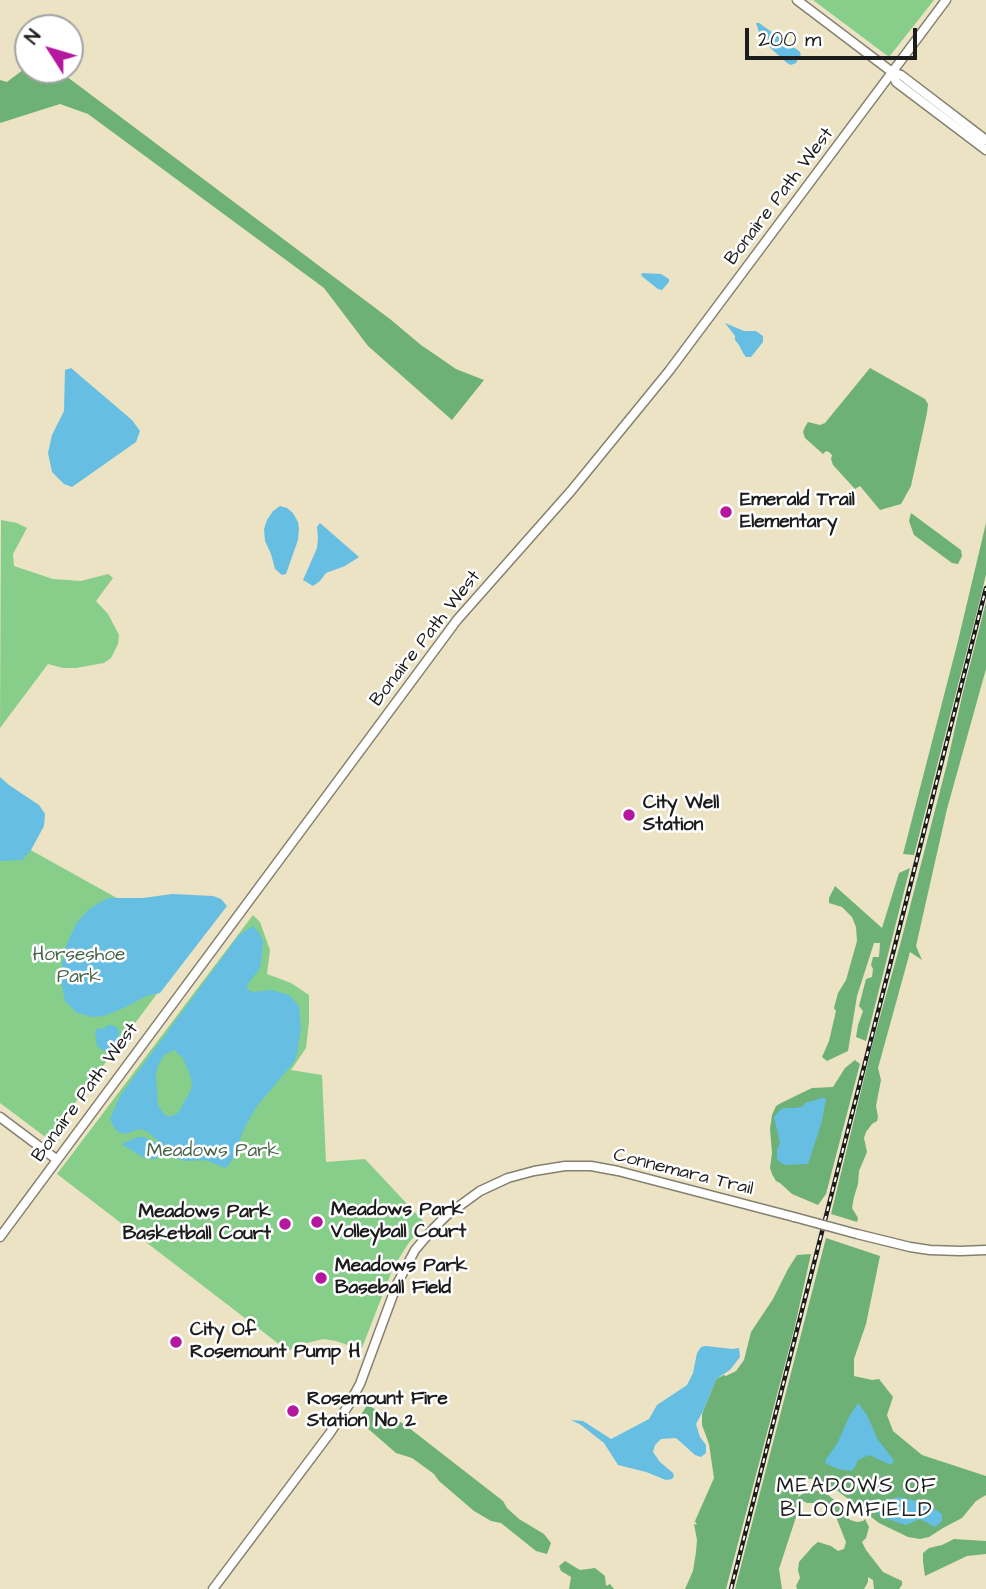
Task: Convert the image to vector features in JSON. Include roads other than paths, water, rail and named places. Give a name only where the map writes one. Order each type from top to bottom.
[{"type":"street","points":[[797,0],[986,140]]},
{"type":"street","name":"Bonaire Path West","points":[[0,1237],[457,620],[571,491],[685,350],[946,0]]},
{"type":"street","points":[[892,72],[896,82],[986,150]]},
{"type":"street","points":[[0,1117],[56,1159]]},
{"type":"street","name":"Connemara Trail","points":[[213,1589],[348,1406],[364,1374],[401,1275],[415,1250],[447,1215],[480,1191],[508,1178],[565,1166],[591,1167],[631,1174],[910,1247],[930,1250],[986,1250]]},
{"type":"water","points":[[756,23],[799,51],[801,54],[796,63],[787,63],[765,43]]},
{"type":"water","points":[[661,274],[669,279],[669,282],[662,290],[658,289],[641,275]]},
{"type":"water","points":[[725,323],[744,331],[756,331],[763,336],[763,342],[751,357],[746,357]]},
{"type":"water","points":[[71,368],[132,420],[140,431],[136,442],[72,487],[64,484],[52,472],[48,453],[52,435],[64,411],[65,370]]},
{"type":"water","points":[[280,506],[293,513],[299,529],[286,574],[282,575],[275,569],[265,541],[264,529],[273,511]]},
{"type":"water","points":[[320,523],[359,557],[326,573],[313,586],[303,580],[317,548],[317,527]]},
{"type":"water","points":[[0,777],[39,805],[45,814],[44,826],[31,850],[22,860],[0,861]]},
{"type":"water","points":[[172,894],[213,896],[221,899],[227,906],[160,993],[146,996],[104,1016],[93,1017],[77,1013],[65,1001],[61,981],[65,948],[76,924],[88,910],[109,898],[143,898]]},
{"type":"water","points":[[253,926],[263,941],[260,968],[247,985],[248,990],[271,990],[289,995],[299,1006],[301,1028],[294,1062],[257,1106],[244,1129],[233,1158],[225,1168],[205,1160],[178,1159],[148,1132],[140,1129],[125,1134],[119,1132],[110,1119],[120,1096],[239,935]],"holes":[[[174,1050],[183,1058],[190,1075],[191,1090],[178,1113],[167,1116],[158,1105],[158,1066],[164,1055]]]},
{"type":"water","points":[[108,1025],[118,1028],[119,1042],[110,1052],[105,1052],[97,1046],[95,1031]]},
{"type":"water","points":[[826,1098],[822,1121],[808,1164],[785,1165],[777,1160],[780,1143],[774,1117],[783,1108],[796,1108]]},
{"type":"water","points":[[138,1137],[154,1142],[163,1149],[164,1155],[152,1159],[144,1158],[121,1144]]},
{"type":"water","points":[[701,1347],[739,1348],[740,1357],[730,1370],[716,1379],[696,1424],[706,1445],[706,1453],[701,1457],[695,1455],[676,1438],[661,1439],[655,1445],[653,1452],[673,1473],[672,1479],[666,1480],[618,1465],[604,1443],[571,1420],[583,1421],[611,1439],[649,1419],[657,1405],[687,1385],[693,1373],[697,1353]]},
{"type":"water","points":[[858,1403],[867,1415],[878,1440],[893,1459],[891,1465],[869,1455],[858,1460],[851,1471],[825,1463]]},
{"type":"water","points":[[899,1497],[933,1508],[942,1514],[942,1521],[935,1527],[920,1519],[906,1525],[881,1517],[875,1508],[877,1504]]},
{"type":"railway","points":[[731,1589],[986,588]]},
{"type":"place","name":"Emerald Trail Elementary","points":[[726,512]]},
{"type":"place","name":"City Well Station","points":[[629,815]]},
{"type":"place","name":"Meadows Park Volleyball Court","points":[[317,1222]]},
{"type":"place","name":"Meadows Park Basketball Court","points":[[285,1224]]},
{"type":"place","name":"Meadows Park Baseball Field","points":[[321,1278]]},
{"type":"place","name":"City Of Rosemount Pump H","points":[[176,1342]]},
{"type":"place","name":"Rosemount Fire Station No 2","points":[[293,1411]]},
{"type":"district","name":"MEADOWS OF BLOOMFIELD","points":[[857,1500]]},
{"type":"park label","name":"Horseshoe Park","points":[[79,967]]},
{"type":"park label","name":"Meadows Park","points":[[213,1152]]}]
